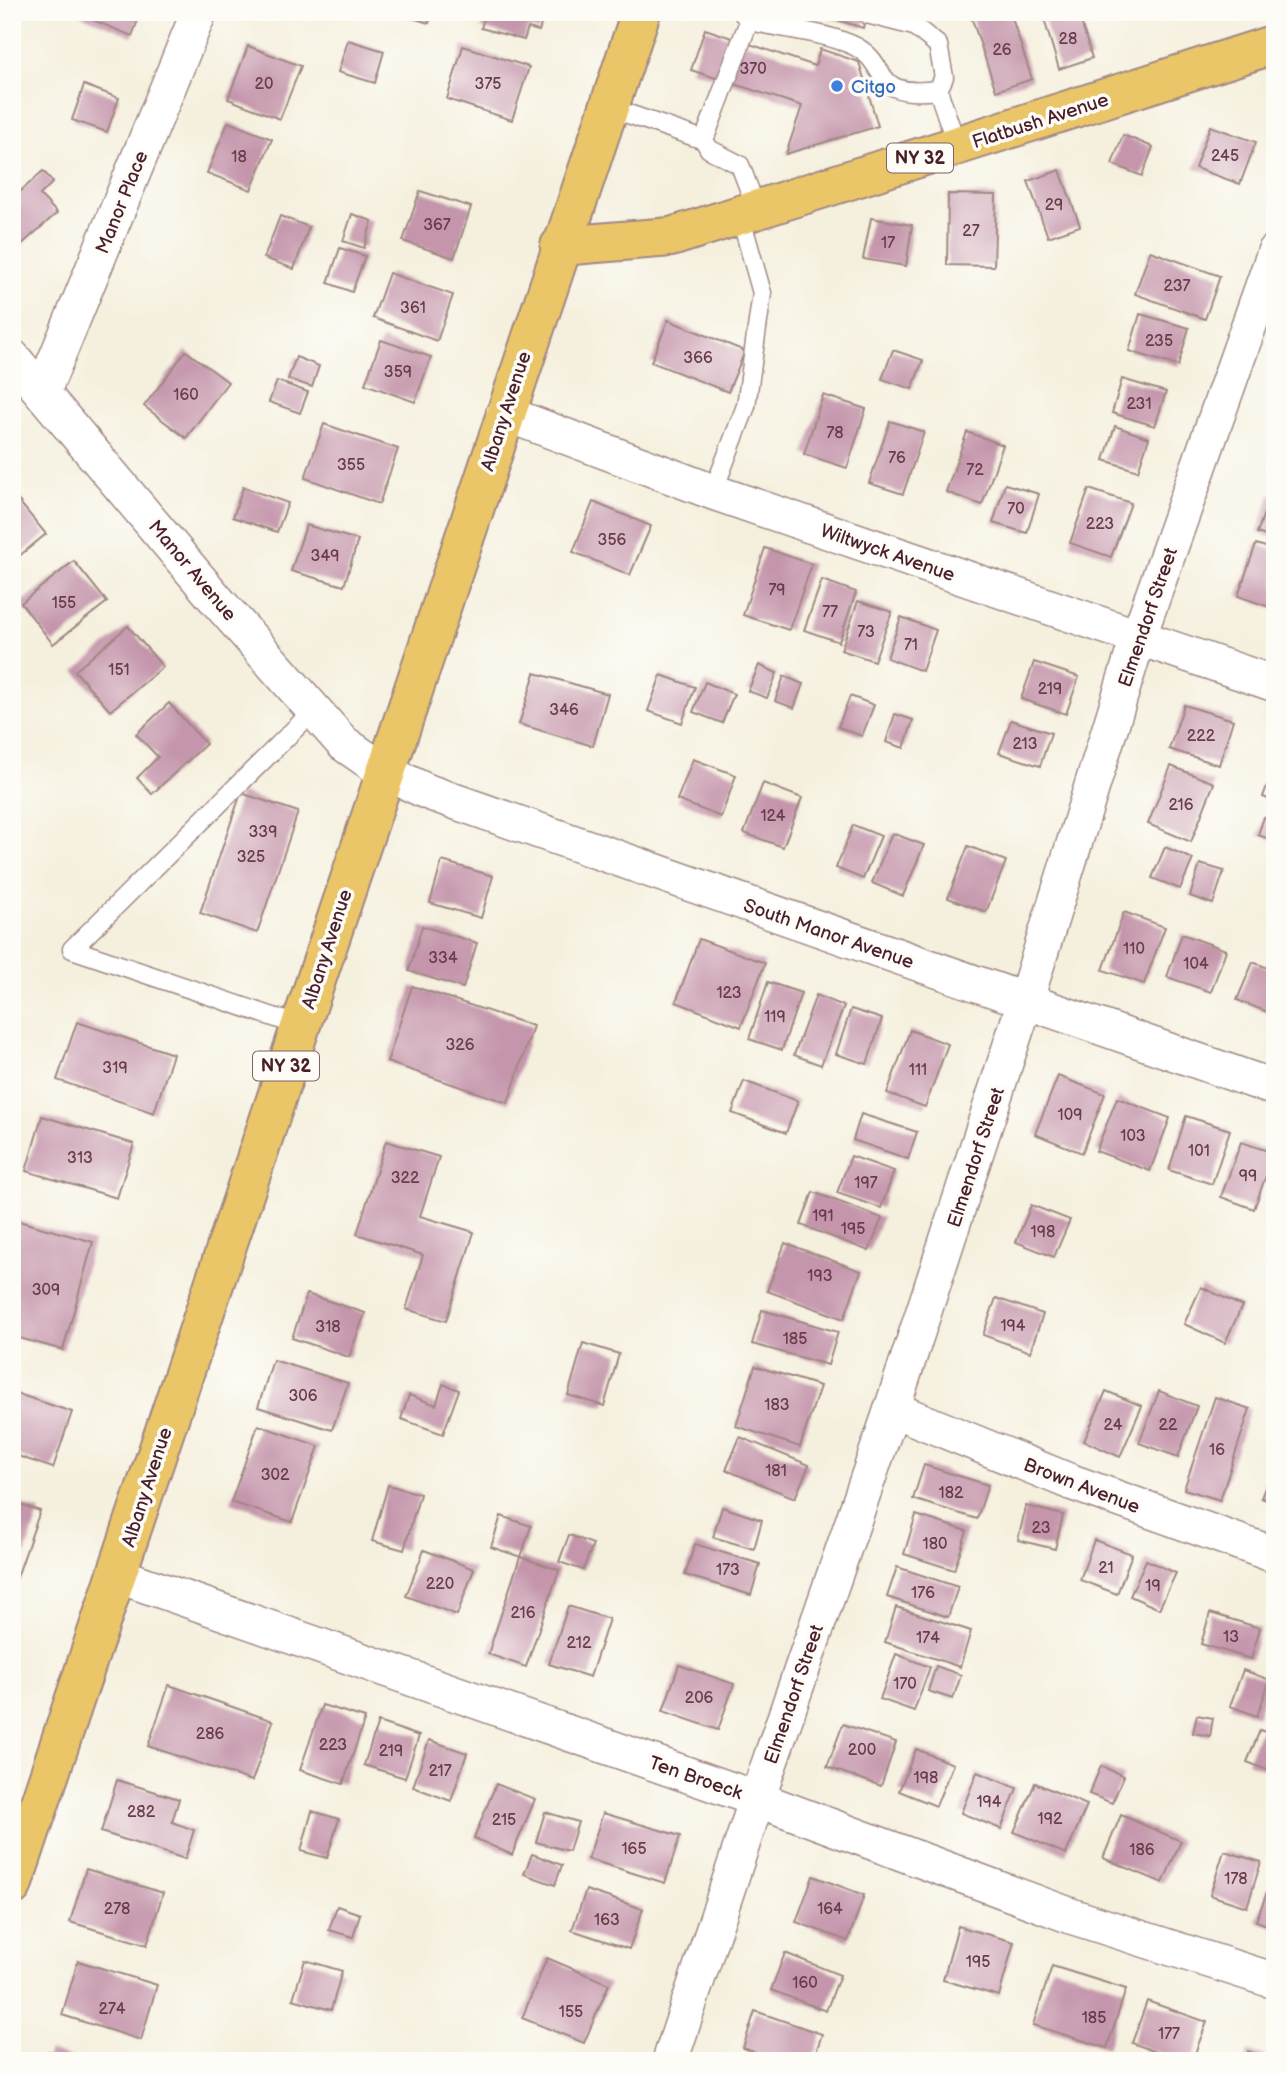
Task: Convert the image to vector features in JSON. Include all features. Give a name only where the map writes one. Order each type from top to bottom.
[{"type":"main road","name":"Albany Avenue","points":[[14,1872],[117,1575],[640,12]]},
{"type":"main road","name":"Flatbush Avenue","points":[[560,246],[671,237],[1275,44]]},
{"type":"street","name":"Manor Place","points":[[43,391],[199,12]]},
{"type":"street","name":"Elmendorf Street","points":[[670,2061],[892,1409],[1026,1002],[1138,638],[1275,252]]},
{"type":"street","name":"Manor Avenue","points":[[12,357],[214,597],[314,710],[344,743],[385,772]]},
{"type":"street","name":"Wiltwyck Avenue","points":[[504,414],[713,492],[1275,684]]},
{"type":"street","name":"South Manor Avenue","points":[[385,772],[428,792],[1275,1088]]},
{"type":"street","name":"Brown Avenue","points":[[892,1409],[1071,1482],[1275,1555]]},
{"type":"street","name":"Ten Broeck","points":[[117,1575],[757,1799],[1074,1917],[1275,1981]]},
{"type":"lane","points":[[867,14],[914,26],[938,45],[944,77],[938,90],[957,146]]},
{"type":"lane","points":[[704,140],[746,16],[848,43],[866,52],[874,68],[890,86],[911,94],[938,90]]},
{"type":"lane","points":[[608,107],[704,140],[709,149],[740,165],[762,293],[746,406],[713,492]]},
{"type":"lane","points":[[300,1026],[72,949],[314,710]]},
{"type":"building","points":[[73,12],[141,12],[132,36]]},
{"type":"building","points":[[392,12],[432,12],[429,23]]},
{"type":"building","points":[[486,12],[545,12],[539,31],[528,28],[524,40],[481,28]]},
{"type":"building","points":[[812,12],[868,12],[863,28]]},
{"type":"building","points":[[992,12],[1010,12],[1032,79],[996,91],[972,19]]},
{"type":"building","points":[[1064,12],[1078,12],[1092,58],[1059,69],[1044,19]]},
{"type":"building","points":[[705,29],[815,66],[820,49],[859,62],[878,126],[786,154],[802,106],[691,70]]},
{"type":"building","points":[[348,40],[384,51],[375,83],[338,72]]},
{"type":"building","points":[[248,46],[301,66],[280,119],[228,99]]},
{"type":"building","points":[[463,46],[529,67],[512,120],[447,99]]},
{"type":"building","points":[[84,85],[119,98],[107,132],[72,120]]},
{"type":"building","points":[[228,122],[272,139],[251,190],[207,173]]},
{"type":"building","points":[[1210,126],[1256,142],[1240,184],[1195,168]]},
{"type":"building","points":[[1123,135],[1153,147],[1142,176],[1112,164]]},
{"type":"building","points":[[1060,170],[1080,226],[1048,237],[1028,181]]},
{"type":"building","points":[[43,171],[53,182],[40,195],[57,213],[12,253],[12,199]]},
{"type":"building","points":[[420,191],[471,207],[454,258],[403,241]]},
{"type":"building","points":[[948,194],[996,195],[994,266],[947,265]]},
{"type":"building","points":[[352,214],[372,221],[364,248],[343,241]]},
{"type":"building","points":[[280,216],[309,227],[294,269],[264,258]]},
{"type":"building","points":[[871,218],[912,225],[906,266],[863,259]]},
{"type":"building","points":[[340,248],[365,256],[352,292],[328,283]]},
{"type":"building","points":[[1150,251],[1220,276],[1205,319],[1135,294]]},
{"type":"building","points":[[389,273],[453,295],[437,341],[373,318]]},
{"type":"building","points":[[1140,314],[1189,328],[1178,366],[1129,351]]},
{"type":"building","points":[[668,320],[745,351],[728,392],[651,362]]},
{"type":"building","points":[[381,340],[431,357],[415,402],[365,384]]},
{"type":"building","points":[[893,350],[923,360],[912,389],[882,379]]},
{"type":"building","points":[[186,351],[228,382],[186,438],[144,406]]},
{"type":"building","points":[[296,357],[319,366],[312,387],[288,379]]},
{"type":"building","points":[[1122,379],[1166,392],[1155,426],[1112,413]]},
{"type":"building","points":[[277,381],[308,392],[300,413],[269,402]]},
{"type":"building","points":[[823,395],[866,409],[847,468],[804,454]]},
{"type":"building","points":[[890,421],[924,432],[903,494],[869,483]]},
{"type":"building","points":[[324,424],[398,449],[379,504],[305,478]]},
{"type":"building","points":[[1115,426],[1149,438],[1138,471],[1104,460]]},
{"type":"building","points":[[967,432],[1003,445],[982,505],[946,492]]},
{"type":"building","points":[[1005,484],[1039,494],[1027,533],[993,523]]},
{"type":"building","points":[[243,487],[288,503],[277,532],[233,517]]},
{"type":"building","points":[[1089,489],[1131,503],[1111,557],[1070,543]]},
{"type":"building","points":[[1271,493],[1275,495],[1275,539],[1257,533]]},
{"type":"building","points":[[17,499],[46,534],[12,562],[12,503]]},
{"type":"building","points":[[593,502],[651,526],[630,575],[573,552]]},
{"type":"building","points":[[306,525],[358,540],[344,586],[291,571]]},
{"type":"building","points":[[1256,544],[1275,550],[1275,609],[1238,596]]},
{"type":"building","points":[[765,548],[812,564],[789,630],[743,615]]},
{"type":"building","points":[[74,561],[107,602],[53,644],[21,603]]},
{"type":"building","points":[[822,580],[856,592],[839,642],[804,630]]},
{"type":"building","points":[[858,601],[892,612],[874,661],[841,650]]},
{"type":"building","points":[[901,617],[936,630],[922,671],[887,658]]},
{"type":"building","points":[[128,626],[163,667],[110,711],[75,671]]},
{"type":"building","points":[[1034,662],[1079,677],[1066,714],[1021,699]]},
{"type":"building","points":[[759,665],[777,673],[767,698],[748,691]]},
{"type":"building","points":[[535,673],[608,694],[593,746],[519,724]]},
{"type":"building","points":[[661,675],[695,687],[682,723],[648,711]]},
{"type":"building","points":[[784,676],[803,684],[794,708],[775,701]]},
{"type":"building","points":[[705,682],[734,694],[722,723],[693,712]]},
{"type":"building","points":[[850,696],[874,705],[862,736],[838,727]]},
{"type":"building","points":[[169,703],[206,744],[152,794],[137,778],[158,757],[136,734]]},
{"type":"building","points":[[1184,705],[1233,720],[1219,765],[1169,749]]},
{"type":"building","points":[[895,714],[913,720],[904,748],[886,742]]},
{"type":"building","points":[[1011,720],[1051,733],[1040,766],[999,753]]},
{"type":"building","points":[[693,759],[736,775],[721,817],[677,800]]},
{"type":"building","points":[[1275,763],[1275,802],[1263,797]]},
{"type":"building","points":[[1171,766],[1214,783],[1191,842],[1148,824]]},
{"type":"building","points":[[763,783],[802,798],[783,847],[744,833]]},
{"type":"building","points":[[241,793],[298,812],[257,933],[200,913]]},
{"type":"building","points":[[1264,817],[1275,821],[1275,841],[1258,835]]},
{"type":"building","points":[[853,825],[881,836],[863,879],[836,868]]},
{"type":"building","points":[[892,833],[924,845],[903,896],[872,883]]},
{"type":"building","points":[[968,846],[1006,861],[986,912],[948,898]]},
{"type":"building","points":[[1165,847],[1193,859],[1180,889],[1152,878]]},
{"type":"building","points":[[442,861],[493,876],[481,918],[430,903]]},
{"type":"building","points":[[1200,864],[1224,871],[1213,904],[1190,896]]},
{"type":"building","points":[[1124,912],[1165,927],[1144,984],[1103,970]]},
{"type":"building","points":[[422,926],[477,943],[463,988],[409,971]]},
{"type":"building","points":[[1182,934],[1226,950],[1211,992],[1167,977]]},
{"type":"building","points":[[699,939],[765,963],[741,1027],[676,1002]]},
{"type":"building","points":[[1253,962],[1275,971],[1275,1015],[1237,1000]]},
{"type":"building","points":[[768,982],[801,993],[782,1050],[749,1039]]},
{"type":"building","points":[[412,986],[533,1026],[508,1103],[387,1062]]},
{"type":"building","points":[[816,995],[844,1006],[821,1065],[794,1055]]},
{"type":"building","points":[[851,1009],[882,1019],[867,1064],[836,1054]]},
{"type":"building","points":[[77,1022],[173,1054],[154,1113],[57,1080]]},
{"type":"building","points":[[910,1030],[948,1044],[925,1107],[887,1093]]},
{"type":"building","points":[[1058,1076],[1105,1094],[1082,1153],[1035,1134]]},
{"type":"building","points":[[744,1081],[798,1101],[786,1133],[732,1113]]},
{"type":"building","points":[[1117,1098],[1170,1118],[1150,1171],[1096,1151]]},
{"type":"building","points":[[861,1114],[917,1132],[908,1159],[853,1140]]},
{"type":"building","points":[[42,1116],[134,1144],[117,1198],[26,1171]]},
{"type":"building","points":[[1186,1116],[1230,1130],[1212,1184],[1169,1170]]},
{"type":"building","points":[[386,1141],[439,1157],[420,1216],[474,1232],[446,1321],[406,1309],[423,1255],[357,1234]]},
{"type":"building","points":[[1241,1142],[1274,1153],[1254,1209],[1221,1197]]},
{"type":"building","points":[[851,1156],[894,1171],[881,1208],[837,1193]]},
{"type":"building","points":[[813,1192],[882,1218],[869,1251],[801,1225]]},
{"type":"building","points":[[1031,1205],[1070,1220],[1054,1257],[1016,1242]]},
{"type":"building","points":[[15,1220],[93,1242],[63,1350],[12,1336],[12,1232]]},
{"type":"building","points":[[785,1243],[861,1271],[844,1319],[767,1291]]},
{"type":"building","points":[[1201,1287],[1242,1306],[1225,1343],[1184,1324]]},
{"type":"building","points":[[307,1294],[365,1313],[349,1357],[292,1338]]},
{"type":"building","points":[[996,1298],[1043,1314],[1030,1352],[983,1335]]},
{"type":"building","points":[[762,1310],[838,1332],[828,1365],[752,1344]]},
{"type":"building","points":[[583,1343],[619,1354],[604,1406],[568,1395]]},
{"type":"building","points":[[273,1360],[348,1383],[332,1430],[258,1407]]},
{"type":"building","points":[[755,1366],[820,1386],[800,1447],[736,1426]]},
{"type":"building","points":[[443,1384],[459,1390],[443,1434],[401,1419],[409,1395],[436,1405]]},
{"type":"building","points":[[1106,1391],[1142,1406],[1120,1457],[1084,1441]]},
{"type":"building","points":[[1159,1391],[1197,1406],[1178,1457],[1139,1443]]},
{"type":"building","points":[[12,1392],[72,1412],[53,1468],[12,1454]]},
{"type":"building","points":[[1215,1397],[1250,1409],[1220,1500],[1184,1489]]},
{"type":"building","points":[[258,1425],[319,1446],[292,1522],[231,1502]]},
{"type":"building","points":[[740,1437],[809,1465],[795,1498],[726,1470]]},
{"type":"building","points":[[1275,1462],[1275,1503],[1261,1498]]},
{"type":"building","points":[[924,1465],[988,1485],[977,1519],[913,1499]]},
{"type":"building","points":[[388,1485],[420,1494],[404,1550],[372,1541]]},
{"type":"building","points":[[12,1502],[40,1511],[13,1589],[12,1589]]},
{"type":"building","points":[[1026,1506],[1063,1515],[1055,1549],[1018,1540]]},
{"type":"building","points":[[722,1507],[762,1520],[754,1549],[713,1537]]},
{"type":"building","points":[[916,1515],[967,1531],[954,1570],[904,1554]]},
{"type":"building","points":[[501,1516],[531,1526],[521,1557],[491,1547]]},
{"type":"building","points":[[569,1535],[593,1544],[583,1570],[559,1562]]},
{"type":"building","points":[[1094,1540],[1132,1554],[1117,1594],[1080,1580]]},
{"type":"building","points":[[695,1544],[760,1564],[751,1595],[685,1575]]},
{"type":"building","points":[[424,1550],[474,1569],[457,1615],[406,1596]]},
{"type":"building","points":[[520,1557],[559,1570],[526,1667],[488,1654]]},
{"type":"building","points":[[1146,1560],[1176,1573],[1159,1609],[1130,1596]]},
{"type":"building","points":[[897,1567],[958,1587],[948,1617],[887,1597]]},
{"type":"building","points":[[568,1606],[609,1619],[590,1677],[549,1664]]},
{"type":"building","points":[[896,1607],[971,1631],[960,1667],[885,1642]]},
{"type":"building","points":[[1210,1613],[1260,1628],[1251,1659],[1201,1644]]},
{"type":"building","points":[[896,1654],[930,1667],[914,1711],[880,1699]]},
{"type":"building","points":[[679,1665],[734,1684],[718,1730],[663,1711]]},
{"type":"building","points":[[936,1666],[961,1675],[953,1699],[928,1691]]},
{"type":"building","points":[[1243,1670],[1270,1680],[1257,1716],[1230,1706]]},
{"type":"building","points":[[169,1685],[273,1721],[252,1781],[148,1746]]},
{"type":"building","points":[[322,1705],[365,1718],[343,1784],[300,1770]]},
{"type":"building","points":[[1197,1715],[1213,1718],[1210,1736],[1193,1733]]},
{"type":"building","points":[[378,1722],[419,1736],[405,1778],[364,1765]]},
{"type":"building","points":[[843,1724],[896,1742],[881,1786],[827,1767]]},
{"type":"building","points":[[1260,1730],[1275,1736],[1275,1751],[1267,1770],[1247,1762]]},
{"type":"building","points":[[429,1740],[467,1753],[451,1801],[413,1787]]},
{"type":"building","points":[[916,1749],[953,1764],[936,1806],[899,1791]]},
{"type":"building","points":[[1101,1766],[1124,1776],[1112,1803],[1089,1794]]},
{"type":"building","points":[[977,1772],[1017,1788],[1001,1829],[961,1813]]},
{"type":"building","points":[[117,1780],[179,1799],[172,1822],[194,1830],[185,1859],[101,1832]]},
{"type":"building","points":[[1035,1783],[1087,1805],[1066,1854],[1014,1832]]},
{"type":"building","points":[[496,1784],[535,1799],[512,1855],[474,1838]]},
{"type":"building","points":[[312,1811],[339,1819],[327,1858],[301,1851]]},
{"type":"building","points":[[545,1812],[578,1822],[569,1851],[536,1842]]},
{"type":"building","points":[[603,1813],[680,1836],[665,1883],[588,1859]]},
{"type":"building","points":[[1121,1815],[1181,1841],[1163,1883],[1103,1858]]},
{"type":"building","points":[[1224,1851],[1261,1862],[1247,1907],[1210,1895]]},
{"type":"building","points":[[532,1854],[562,1865],[555,1885],[524,1874]]},
{"type":"building","points":[[86,1869],[163,1893],[147,1945],[70,1922]]},
{"type":"building","points":[[1275,1872],[1275,1928],[1256,1921]]},
{"type":"building","points":[[813,1876],[864,1895],[848,1941],[796,1922]]},
{"type":"building","points":[[586,1890],[643,1909],[629,1949],[572,1930]]},
{"type":"building","points":[[337,1906],[360,1914],[353,1937],[329,1930]]},
{"type":"building","points":[[958,1926],[1014,1942],[999,1996],[943,1980]]},
{"type":"building","points":[[785,1953],[840,1975],[826,2011],[771,1990]]},
{"type":"building","points":[[547,1958],[609,1984],[584,2043],[522,2018]]},
{"type":"building","points":[[305,1960],[342,1971],[331,2010],[293,1999]]},
{"type":"building","points":[[78,1961],[157,1985],[141,2040],[62,2015]]},
{"type":"building","points":[[1052,1966],[1126,1989],[1107,2048],[1033,2025]]},
{"type":"building","points":[[1147,2001],[1207,2022],[1192,2061],[1180,2061],[1132,2043]]},
{"type":"building","points":[[755,2011],[822,2034],[813,2061],[781,2061],[743,2048]]},
{"type":"building","points":[[49,2051],[77,2060],[77,2061],[45,2061]]},
{"type":"building","points":[[1248,2051],[1275,2060],[1275,2061],[1245,2061]]},
{"type":"place","name":"Citgo","points":[[837,86]]}]
